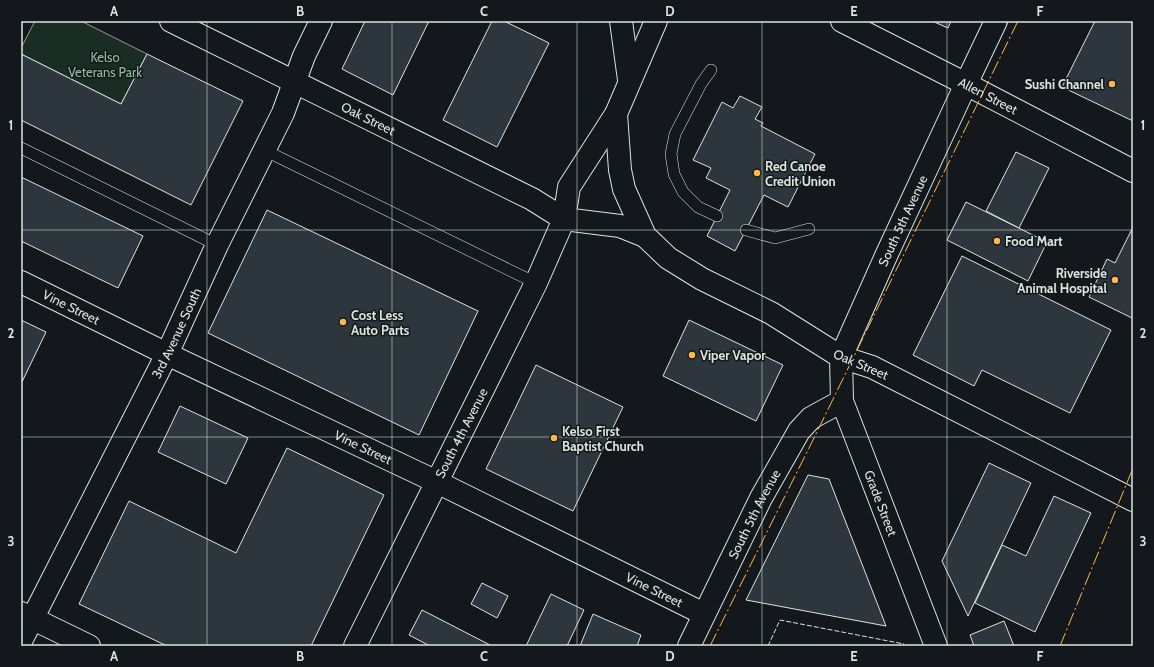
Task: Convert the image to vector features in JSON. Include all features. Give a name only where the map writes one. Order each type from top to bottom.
[{"type":"street","name":"Oak Street","points":[[171,21],[532,199],[564,219]]},
{"type":"street","name":"3rd Avenue South","points":[[21,641],[26,616],[167,354],[217,246],[283,112],[304,56],[321,21]]},
{"type":"street","points":[[621,21],[630,81]]},
{"type":"street","points":[[616,114],[656,21]]},
{"type":"street","name":"Allen Street","points":[[842,21],[1133,171]]},
{"type":"street","name":"South 5th Avenue","points":[[841,358],[886,256],[996,21]]},
{"type":"street","name":"Oak Street","points":[[616,114],[620,170],[624,189],[645,236],[668,258],[702,278],[771,313],[841,358],[872,367],[1133,500]]},
{"type":"street","name":"South 4th Avenue","points":[[355,646],[536,283],[564,219],[569,187],[616,114]]},
{"type":"street","points":[[564,219],[620,226],[645,236]]},
{"type":"street","name":"Vine Street","points":[[21,282],[167,354],[437,482],[704,614]]},
{"type":"street","name":"Grade Street","points":[[841,358],[842,401],[936,646]]},
{"type":"street","name":"South 5th Avenue","points":[[689,646],[761,498],[799,431],[811,418],[842,401]]},
{"type":"street","points":[[26,616],[89,646]]},
{"type":"lane","points":[[711,70],[701,84],[675,134],[671,154],[674,174],[684,192],[698,207],[717,216]]},
{"type":"lane","points":[[21,148],[217,246]]},
{"type":"lane","points":[[264,150],[536,283]]},
{"type":"lane","points":[[746,230],[775,238],[810,229]]},
{"type":"green space","name":"Kelso Veterans Park","points":[[35,21],[81,21],[147,54],[121,104],[21,54],[21,48]]},
{"type":"building","points":[[365,21],[429,21],[393,95],[342,69]]},
{"type":"building","points":[[492,21],[504,21],[549,43],[497,147],[443,120]]},
{"type":"building","points":[[932,21],[951,21],[948,28]]},
{"type":"building","points":[[1095,21],[1133,21],[1133,121],[1062,87]]},
{"type":"building","points":[[21,54],[121,104],[147,54],[243,101],[191,205],[21,120]]},
{"type":"building","name":"Red Canoe Credit Union","points":[[740,96],[762,107],[755,119],[763,123],[761,126],[815,154],[788,207],[764,195],[735,251],[707,236],[730,190],[706,178],[711,168],[693,160],[722,102],[733,108]]},
{"type":"building","points":[[1016,152],[1049,168],[1019,228],[986,211]]},
{"type":"building","points":[[21,177],[143,236],[118,288],[21,241]]},
{"type":"building","name":"Food Mart","points":[[966,202],[1047,242],[1028,281],[947,240]]},
{"type":"building","name":"Cost Less Auto Parts","points":[[267,210],[478,311],[419,435],[208,333]]},
{"type":"building","name":"Riverside Animal Hospital","points":[[1133,227],[1132,318],[1089,297],[1107,259],[1115,263]]},
{"type":"building","points":[[962,256],[1111,330],[1070,413],[982,370],[974,386],[913,355]]},
{"type":"building","points":[[21,320],[46,332],[21,384]]},
{"type":"building","points":[[689,320],[783,365],[756,421],[663,376]]},
{"type":"building","name":"Kelso First Baptist Church","points":[[536,365],[623,407],[573,511],[486,469]]},
{"type":"building","points":[[180,406],[248,438],[226,484],[158,452]]},
{"type":"building","points":[[287,448],[384,495],[311,646],[167,646],[79,604],[129,501],[236,553]]},
{"type":"building","points":[[989,463],[1031,483],[968,616],[942,561]]},
{"type":"building","points":[[808,475],[829,479],[886,626],[746,600]]},
{"type":"building","points":[[1054,496],[1091,513],[1035,632],[975,603],[1002,545],[1026,556]]},
{"type":"building","points":[[482,583],[508,596],[497,618],[471,604]]},
{"type":"building","points":[[551,594],[584,610],[567,646],[526,646]]},
{"type":"building","points":[[422,610],[492,646],[430,646],[409,635]]},
{"type":"building","points":[[593,614],[641,635],[637,646],[580,646]]},
{"type":"building","points":[[1004,621],[1014,646],[974,646],[970,635]]},
{"type":"fence","points":[[768,646],[780,620],[904,644],[904,646]]},
{"type":"power","points":[[710,646],[813,440],[1018,21]]},
{"type":"power","points":[[1060,646],[1133,468]]},
{"type":"place","name":"Sushi Channel","points":[[1112,84]]},
{"type":"place","name":"Red Canoe Credit Union","points":[[757,173]]},
{"type":"place","name":"Food Mart","points":[[997,241]]},
{"type":"place","name":"Riverside Animal Hospital","points":[[1115,280]]},
{"type":"place","name":"Cost Less Auto Parts","points":[[343,322]]},
{"type":"place","name":"Viper Vapor","points":[[692,355]]},
{"type":"place","name":"Kelso First Baptist Church","points":[[554,438]]}]
